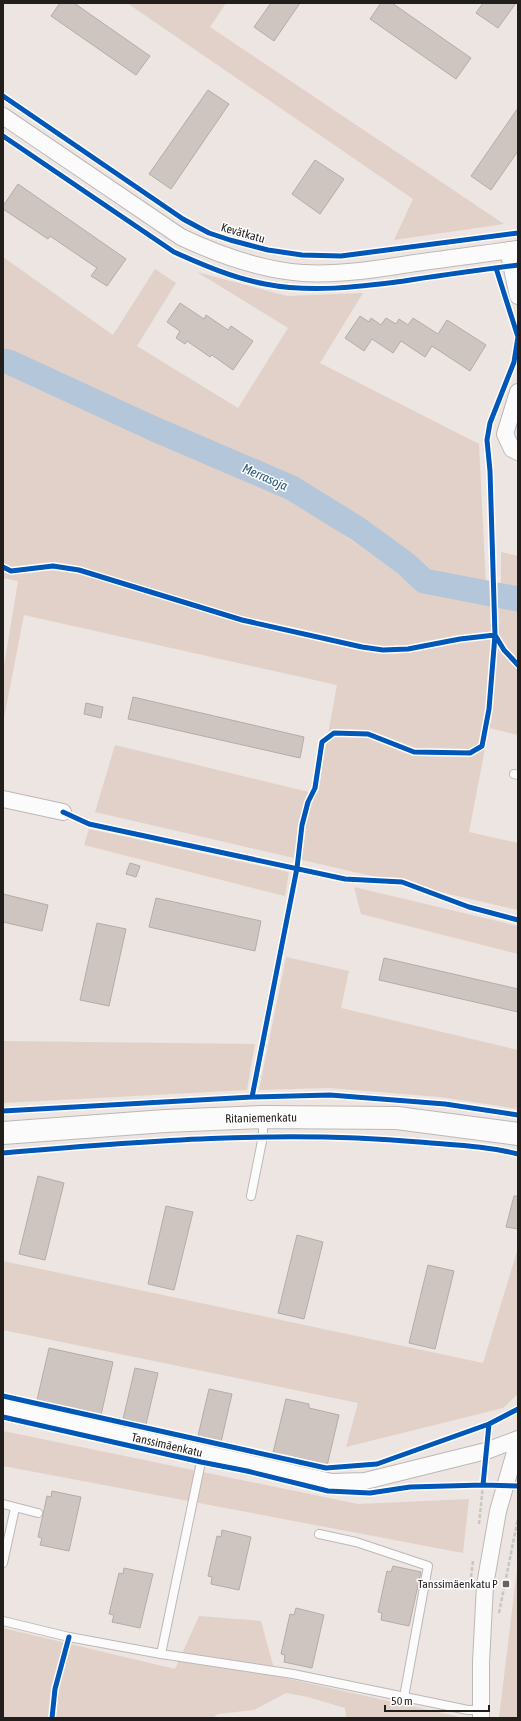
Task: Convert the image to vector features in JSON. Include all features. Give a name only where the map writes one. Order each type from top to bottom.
[{"type":"street","points":[[3,116],[181,236],[205,248],[236,260],[302,273],[336,274],[513,249],[518,296]]},
{"type":"street","points":[[518,392],[505,434],[512,449],[518,452]]},
{"type":"street","points":[[3,799],[63,812]]},
{"type":"street","name":"Ritaniemenkatu","points":[[3,1133],[165,1121],[264,1117],[397,1118],[518,1134]]},
{"type":"street","name":"Tanssimäenkatu","points":[[3,1408],[332,1482],[365,1481],[486,1451],[518,1439]]},
{"type":"street","points":[[481,1714],[481,1662],[485,1585],[498,1511],[518,1442]]},
{"type":"lane","points":[[251,1196],[263,1136],[264,1117]]},
{"type":"lane","points":[[162,1654],[201,1462]]},
{"type":"lane","points":[[3,1504],[38,1513]]},
{"type":"lane","points":[[3,1563],[15,1508]]},
{"type":"lane","points":[[319,1534],[356,1542],[428,1566],[404,1697]]},
{"type":"lane","points":[[3,1621],[69,1637],[162,1654],[293,1674],[468,1710],[481,1714]]},
{"type":"path","points":[[475,1485],[483,1482],[505,1485]]},
{"type":"path","points":[[498,1620],[518,1518]]},
{"type":"shaded area","points":[[127,3],[226,3],[210,27],[504,224],[394,240],[413,199]]},
{"type":"shaded area","points":[[3,257],[113,335],[155,269],[176,283],[137,346],[238,408],[288,328],[197,272],[287,296],[363,293],[320,363],[479,444],[486,586],[427,573],[327,501],[295,481],[9,355],[3,354]]},
{"type":"shaded area","points":[[3,371],[290,497],[422,590],[501,607],[501,552],[518,556],[518,735],[489,728],[469,832],[518,843],[518,910],[95,812],[115,745],[317,794],[337,685],[24,615],[3,723],[3,672],[18,581],[3,578]]},
{"type":"shaded area","points":[[89,829],[289,872],[285,896],[84,845]]},
{"type":"shaded area","points":[[354,887],[518,926],[518,954],[361,914]]},
{"type":"shaded area","points":[[286,957],[349,971],[341,1008],[518,1050],[518,1109],[440,1097],[328,1088],[259,1090]]},
{"type":"shaded area","points":[[3,1041],[255,1044],[247,1090],[3,1103]]},
{"type":"shaded area","points":[[518,1248],[518,1394],[503,1408],[346,1447],[358,1403],[3,1330],[3,1261],[483,1363]]},
{"type":"shaded area","points":[[3,1431],[358,1504],[469,1499],[463,1553],[3,1466]]},
{"type":"shaded area","points":[[518,1561],[518,1718],[499,1718]]},
{"type":"shaded area","points":[[199,1616],[261,1621],[276,1676],[456,1716],[457,1718],[346,1718],[345,1708],[308,1697],[286,1693],[254,1710],[218,1714],[213,1718],[3,1718],[3,1628],[175,1669]]},
{"type":"building","points":[[60,3],[74,3],[150,56],[136,75],[51,16]]},
{"type":"building","points":[[271,3],[300,3],[274,41],[254,27]]},
{"type":"building","points":[[381,3],[392,3],[471,58],[456,79],[370,19]]},
{"type":"building","points":[[483,3],[516,3],[498,28],[476,13]]},
{"type":"building","points":[[208,90],[229,104],[171,189],[149,174]]},
{"type":"building","points":[[518,108],[518,151],[491,190],[471,176]]},
{"type":"building","points":[[315,160],[344,179],[320,214],[292,194]]},
{"type":"building","points":[[18,184],[126,259],[107,286],[91,276],[97,268],[50,236],[48,239],[3,209],[3,206]]},
{"type":"building","points":[[180,303],[204,319],[206,315],[228,330],[231,326],[253,341],[233,370],[212,355],[210,357],[187,341],[185,344],[176,338],[180,331],[167,322]]},
{"type":"building","points":[[360,316],[369,322],[371,318],[381,325],[386,318],[396,324],[399,319],[408,325],[413,318],[438,334],[447,320],[486,345],[470,371],[432,346],[425,357],[401,341],[393,353],[372,339],[364,351],[345,338]]},
{"type":"building","points":[[133,697],[304,737],[300,758],[128,719]]},
{"type":"building","points":[[86,703],[103,707],[101,718],[84,714]]},
{"type":"building","points":[[130,863],[140,866],[136,877],[126,874]]},
{"type":"building","points":[[3,894],[48,905],[42,931],[3,922]]},
{"type":"building","points":[[156,898],[261,921],[255,951],[149,927]]},
{"type":"building","points":[[97,923],[126,929],[109,1006],[80,1000]]},
{"type":"building","points":[[384,958],[518,989],[518,1012],[379,980]]},
{"type":"building","points":[[38,1176],[64,1183],[45,1260],[19,1254]]},
{"type":"building","points":[[514,1196],[518,1196],[518,1229],[506,1227]]},
{"type":"building","points":[[166,1206],[193,1212],[174,1290],[148,1284]]},
{"type":"building","points":[[297,1235],[323,1242],[304,1319],[278,1313]]},
{"type":"building","points":[[428,1265],[454,1271],[435,1349],[409,1343]]},
{"type":"building","points":[[49,1348],[113,1362],[101,1415],[37,1400]]},
{"type":"building","points":[[135,1368],[158,1373],[146,1424],[123,1419]]},
{"type":"building","points":[[209,1389],[232,1394],[221,1442],[198,1436]]},
{"type":"building","points":[[286,1399],[309,1404],[309,1408],[339,1415],[327,1466],[273,1453]]},
{"type":"building","points":[[52,1491],[81,1497],[69,1551],[40,1545],[42,1538],[38,1537],[47,1496],[51,1497]]},
{"type":"building","points":[[222,1530],[251,1537],[239,1590],[211,1584],[212,1577],[208,1576],[217,1536],[221,1537]]},
{"type":"building","points":[[393,1566],[421,1572],[409,1626],[381,1620],[382,1613],[378,1612],[387,1571],[391,1572]]},
{"type":"building","points":[[124,1568],[153,1574],[140,1628],[112,1622],[114,1615],[109,1614],[119,1573],[123,1574]]},
{"type":"building","points":[[296,1608],[324,1615],[312,1668],[284,1662],[285,1655],[281,1654],[290,1614],[294,1615]]},
{"type":"waterway","name":"Merrasoja","points":[[3,361],[9,362],[152,428],[292,488],[358,529],[406,564],[424,581],[518,599]]},
{"type":"cycle path","name":"Kevätkatu","points":[[3,96],[183,219],[209,233],[230,240],[268,250],[302,255],[341,256],[518,233]]},
{"type":"cycle path","points":[[3,136],[174,252],[218,271],[241,278],[282,287],[317,289],[387,283],[518,265]]},
{"type":"cycle path","points":[[496,268],[518,337],[514,362],[490,423],[487,440],[490,471],[495,635],[504,650],[518,665]]},
{"type":"cycle path","points":[[3,567],[11,571],[53,566],[79,570],[242,620],[362,647],[383,650],[408,649],[460,639],[495,635],[489,709],[482,746],[470,753],[414,752],[368,734],[334,733],[322,742],[315,788],[308,802],[302,825],[297,868],[252,1097]]},
{"type":"cycle path","points":[[63,812],[89,824],[345,879],[402,882],[469,907],[518,920]]},
{"type":"cycle path","points":[[3,1111],[252,1097],[330,1095],[445,1104],[518,1115]]},
{"type":"cycle path","points":[[3,1153],[211,1138],[314,1137],[419,1142],[481,1147],[518,1154]]},
{"type":"cycle path","points":[[3,1396],[326,1468],[377,1464],[489,1424],[518,1409]]},
{"type":"cycle path","points":[[3,1417],[247,1471],[328,1491],[370,1493],[410,1487],[483,1485],[518,1486]]},
{"type":"cycle path","points":[[483,1485],[489,1424]]},
{"type":"cycle path","points":[[52,1718],[55,1689],[69,1637]]},
{"type":"place","name":"Tanssimäenkatu P","points":[[506,1584]]}]
